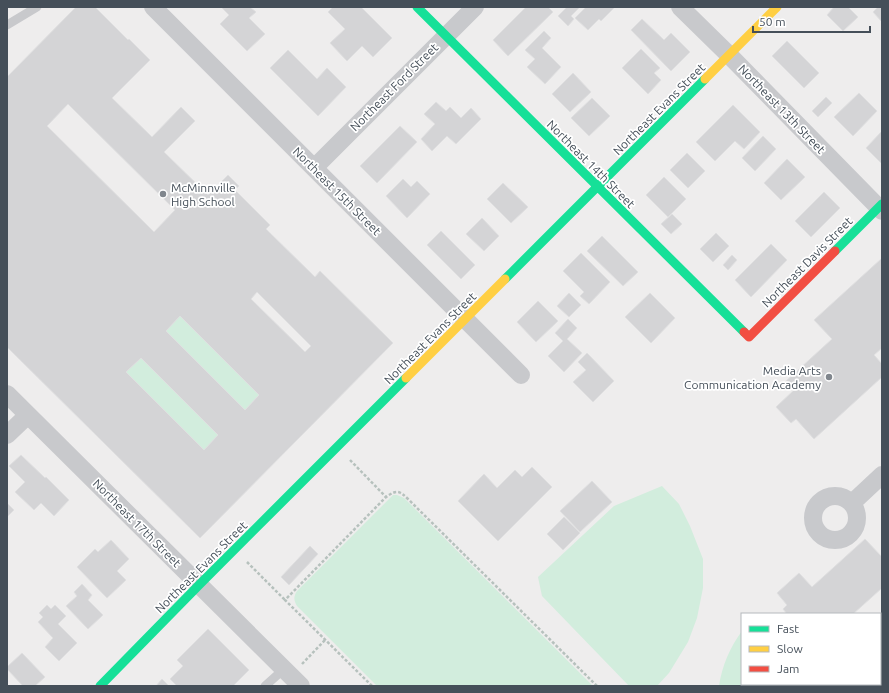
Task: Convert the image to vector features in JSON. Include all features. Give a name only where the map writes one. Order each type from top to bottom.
[{"type":"street","name":"Northeast 15th Street","points":[[153,7],[521,374]]},
{"type":"street","name":"Northeast 14th Street","points":[[416,7],[749,337]]},
{"type":"street","name":"Northeast Ford Street","points":[[314,168],[475,7]]},
{"type":"street","name":"Northeast 13th Street","points":[[680,7],[881,208]]},
{"type":"street","name":"Northeast Evans Street","points":[[100,686],[199,585],[777,7]]},
{"type":"street","name":"Northeast Davis Street","points":[[749,337],[881,208]]},
{"type":"street","name":"Northeast 17th Street","points":[[7,394],[292,677]]},
{"type":"street","points":[[7,436],[28,415]]},
{"type":"street","points":[[852,503],[882,475]]},
{"type":"lane","points":[[7,25],[37,7]]},
{"type":"lane","points":[[265,686],[292,677]]},
{"type":"path","points":[[337,448],[386,497]]},
{"type":"path","points":[[285,600],[386,497],[391,493],[398,492],[405,496],[597,686]]},
{"type":"path","points":[[234,550],[372,686]]},
{"type":"path","points":[[292,677],[325,640]]},
{"type":"green space","points":[[180,316],[259,395],[245,410],[166,331]]},
{"type":"green space","points":[[141,358],[218,435],[204,450],[126,372]]},
{"type":"green space","points":[[662,486],[679,504],[690,526],[703,559],[703,588],[697,618],[688,642],[669,673],[657,686],[629,686],[542,596],[538,577],[614,506]]},
{"type":"green space","points":[[393,495],[404,498],[593,686],[377,686],[297,606],[294,597],[297,591]]},
{"type":"green space","points":[[741,633],[741,685],[862,686],[719,686],[727,657]]},
{"type":"building","name":"McMinnville High School","points":[[76,7],[95,7],[150,60],[112,98],[152,137],[181,107],[195,121],[164,152],[208,195],[228,175],[239,186],[235,190],[270,225],[266,229],[315,277],[320,271],[393,343],[200,538],[7,347],[7,77]],"holes":[[[68,104],[175,210],[154,232],[47,126]],[[257,292],[311,346],[305,352],[251,299]],[[180,316],[259,395],[245,410],[166,331]],[[141,358],[218,435],[204,450],[126,372]]]},
{"type":"building","points":[[222,7],[250,7],[256,12],[249,18],[265,34],[247,51],[220,24],[229,15]]},
{"type":"building","points":[[333,7],[361,7],[392,38],[373,57],[362,46],[347,61],[330,43],[345,29],[328,12]]},
{"type":"building","points":[[526,7],[548,7],[553,12],[508,56],[493,40]]},
{"type":"building","points":[[567,7],[580,7],[571,16],[574,19],[568,26],[558,16]]},
{"type":"building","points":[[586,7],[615,7],[601,21],[599,19],[588,30],[575,18]]},
{"type":"building","points":[[834,7],[848,7],[858,17],[843,31],[827,15]]},
{"type":"building","points":[[878,7],[882,7],[882,22],[873,12]]},
{"type":"building","points":[[642,19],[664,40],[671,33],[690,52],[671,71],[631,30]]},
{"type":"building","points":[[544,31],[551,38],[542,48],[561,67],[545,84],[527,67],[535,59],[525,50]]},
{"type":"building","points":[[787,41],[819,73],[804,88],[772,56]]},
{"type":"building","points":[[641,49],[660,68],[654,73],[661,80],[648,94],[622,68]]},
{"type":"building","points":[[288,50],[317,79],[327,68],[346,87],[318,116],[270,68]]},
{"type":"building","points":[[573,73],[591,92],[570,112],[552,94]]},
{"type":"building","points":[[859,93],[877,111],[853,136],[834,117]]},
{"type":"building","points":[[826,97],[832,103],[818,117],[812,111]]},
{"type":"building","points":[[592,98],[610,116],[589,136],[571,118]]},
{"type":"building","points":[[436,102],[446,111],[450,107],[461,118],[471,108],[481,119],[456,144],[447,136],[432,151],[421,139],[435,124],[424,114]]},
{"type":"building","points":[[733,105],[760,132],[744,149],[735,141],[715,161],[696,142]]},
{"type":"building","points":[[400,126],[417,142],[377,183],[360,166]]},
{"type":"building","points":[[882,131],[882,164],[866,148]]},
{"type":"building","points":[[763,136],[776,149],[755,171],[742,158]]},
{"type":"building","points":[[687,153],[705,171],[688,188],[670,170]]},
{"type":"building","points":[[787,159],[805,177],[781,200],[764,183]]},
{"type":"building","points":[[664,177],[686,199],[668,217],[646,195]]},
{"type":"building","points":[[403,179],[411,187],[417,181],[430,194],[407,218],[386,196]]},
{"type":"building","points":[[503,183],[528,207],[511,223],[487,199]]},
{"type":"building","points":[[824,192],[840,208],[811,237],[795,221]]},
{"type":"building","points":[[672,214],[682,224],[671,234],[661,224]]},
{"type":"building","points":[[482,218],[499,236],[484,251],[466,234]]},
{"type":"building","points":[[441,231],[475,265],[461,279],[427,245]]},
{"type":"building","points":[[716,233],[729,246],[713,262],[700,249]]},
{"type":"building","points":[[602,236],[638,272],[623,286],[587,251]]},
{"type":"building","points":[[771,244],[787,260],[751,297],[735,280]]},
{"type":"building","points":[[581,253],[610,282],[589,304],[580,296],[584,292],[563,271]]},
{"type":"building","points":[[732,255],[737,260],[728,270],[723,265]]},
{"type":"building","points":[[881,259],[882,348],[874,355],[882,364],[882,377],[814,439],[796,419],[791,423],[776,407],[794,390],[786,381],[832,339],[814,320]]},
{"type":"building","points":[[569,293],[581,305],[569,317],[557,306]]},
{"type":"building","points":[[650,293],[675,318],[651,343],[625,317]]},
{"type":"building","points":[[538,301],[558,321],[536,342],[517,322]]},
{"type":"building","points":[[568,319],[577,328],[567,339],[582,353],[564,372],[548,356],[563,341],[555,333]]},
{"type":"building","points":[[587,353],[614,381],[593,402],[573,382],[586,370],[578,362]]},
{"type":"building","points":[[21,455],[69,500],[54,516],[41,503],[34,510],[15,492],[25,482],[9,466]]},
{"type":"building","points":[[532,467],[552,487],[498,541],[458,501],[484,474],[497,488],[515,470],[522,477]]},
{"type":"building","points":[[592,481],[612,502],[580,532],[560,511]]},
{"type":"building","points":[[7,503],[14,510],[7,517]]},
{"type":"building","points":[[564,517],[580,533],[563,550],[547,534]]},
{"type":"building","points":[[865,539],[882,557],[882,588],[854,613],[786,613],[783,609],[787,605],[777,593],[799,573],[812,587]]},
{"type":"building","points":[[111,540],[129,559],[117,571],[126,580],[107,598],[77,567],[95,549],[98,552]]},
{"type":"building","points":[[310,546],[318,554],[289,585],[281,577]]},
{"type":"building","points":[[82,584],[92,595],[88,600],[103,615],[88,629],[66,606],[77,596],[74,592]]},
{"type":"building","points":[[47,605],[51,609],[55,605],[66,616],[58,624],[77,643],[59,661],[45,647],[53,638],[38,622],[43,617],[39,613]]},
{"type":"building","points":[[208,629],[249,670],[233,686],[177,686],[170,679],[183,666],[177,660]]},
{"type":"building","points":[[22,653],[45,677],[35,686],[23,686],[7,669],[7,667]]},
{"type":"building","points":[[162,679],[169,686],[156,686]]},
{"type":"traffic: fast","points":[[417,7],[744,332]]},
{"type":"traffic: fast","points":[[505,279],[705,79]]},
{"type":"traffic: fast","points":[[835,251],[882,204]]},
{"type":"traffic: fast","points":[[100,686],[406,378]]},
{"type":"traffic: slow","points":[[705,79],[777,7]]},
{"type":"traffic: slow","points":[[406,378],[505,279]]},
{"type":"traffic: jam","points":[[744,332],[749,337],[835,251]]},
{"type":"place","name":"McMinnville High School","points":[[163,194]]},
{"type":"place","name":"Media Arts Communication Academy","points":[[829,377]]}]
